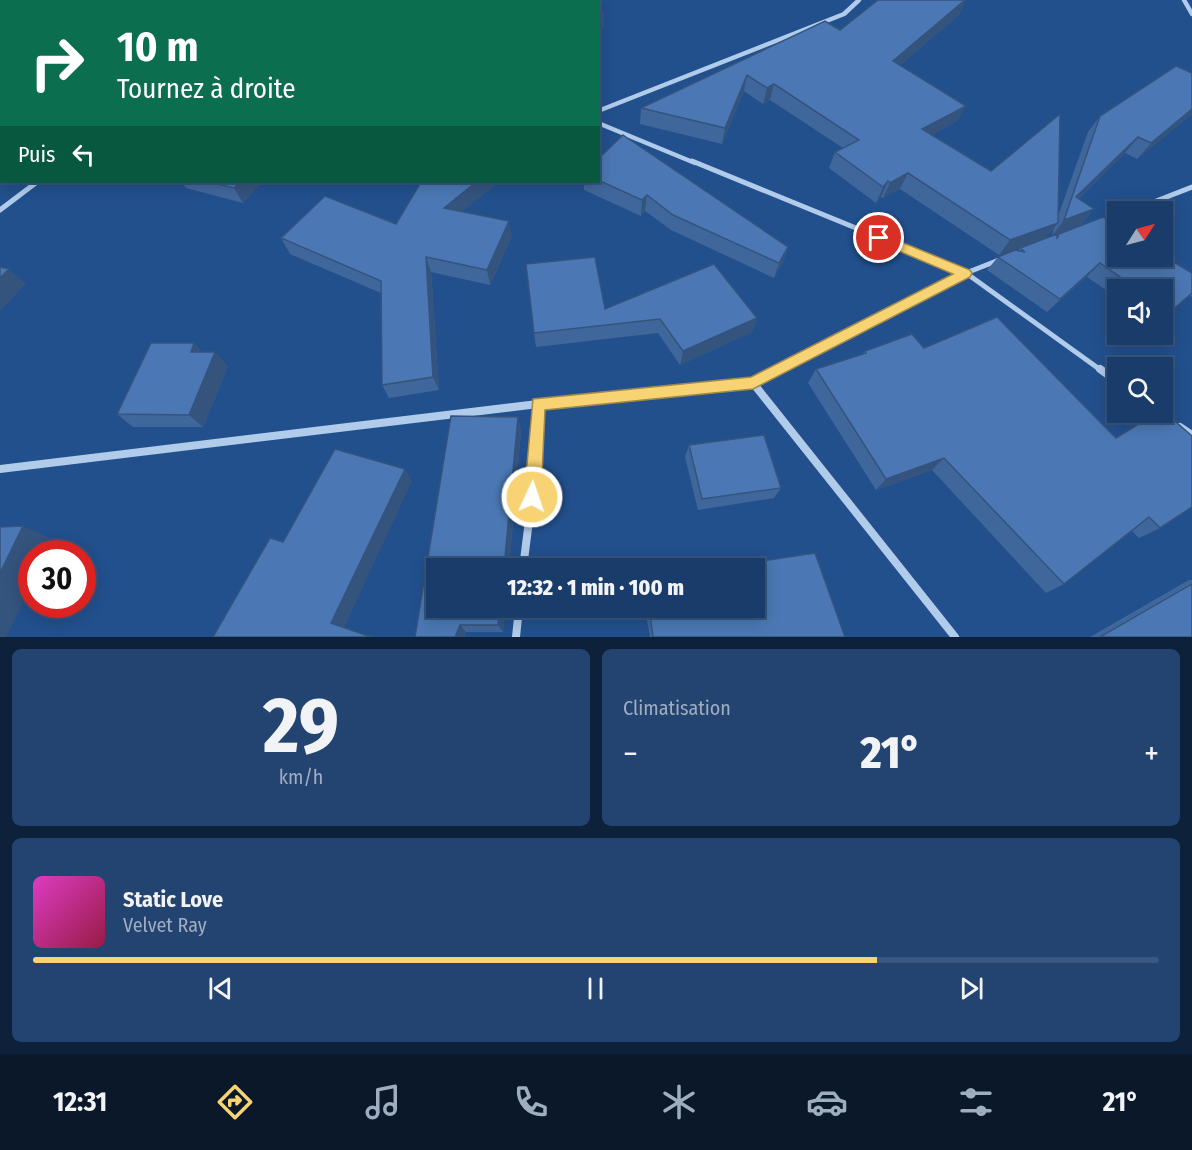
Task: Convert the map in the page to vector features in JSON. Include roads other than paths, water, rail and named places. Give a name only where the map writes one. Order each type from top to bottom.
[{"type":"street","points":[[600,110],[844,14],[859,0]]},
{"type":"street","points":[[1184,0],[1192,14]]},
{"type":"street","points":[[600,124],[966,273],[1107,374]]},
{"type":"street","points":[[0,210],[36,183]]},
{"type":"street","points":[[1156,201],[1192,187]]},
{"type":"street","points":[[1096,224],[1107,220]]},
{"type":"street","points":[[0,470],[538,404],[753,383],[966,273],[1009,257]]},
{"type":"street","points":[[753,383],[955,637]]},
{"type":"street","points":[[524,558],[532,497],[538,404]]},
{"type":"street","points":[[1176,424],[1192,435]]},
{"type":"street","points":[[516,637],[518,618]]}]
